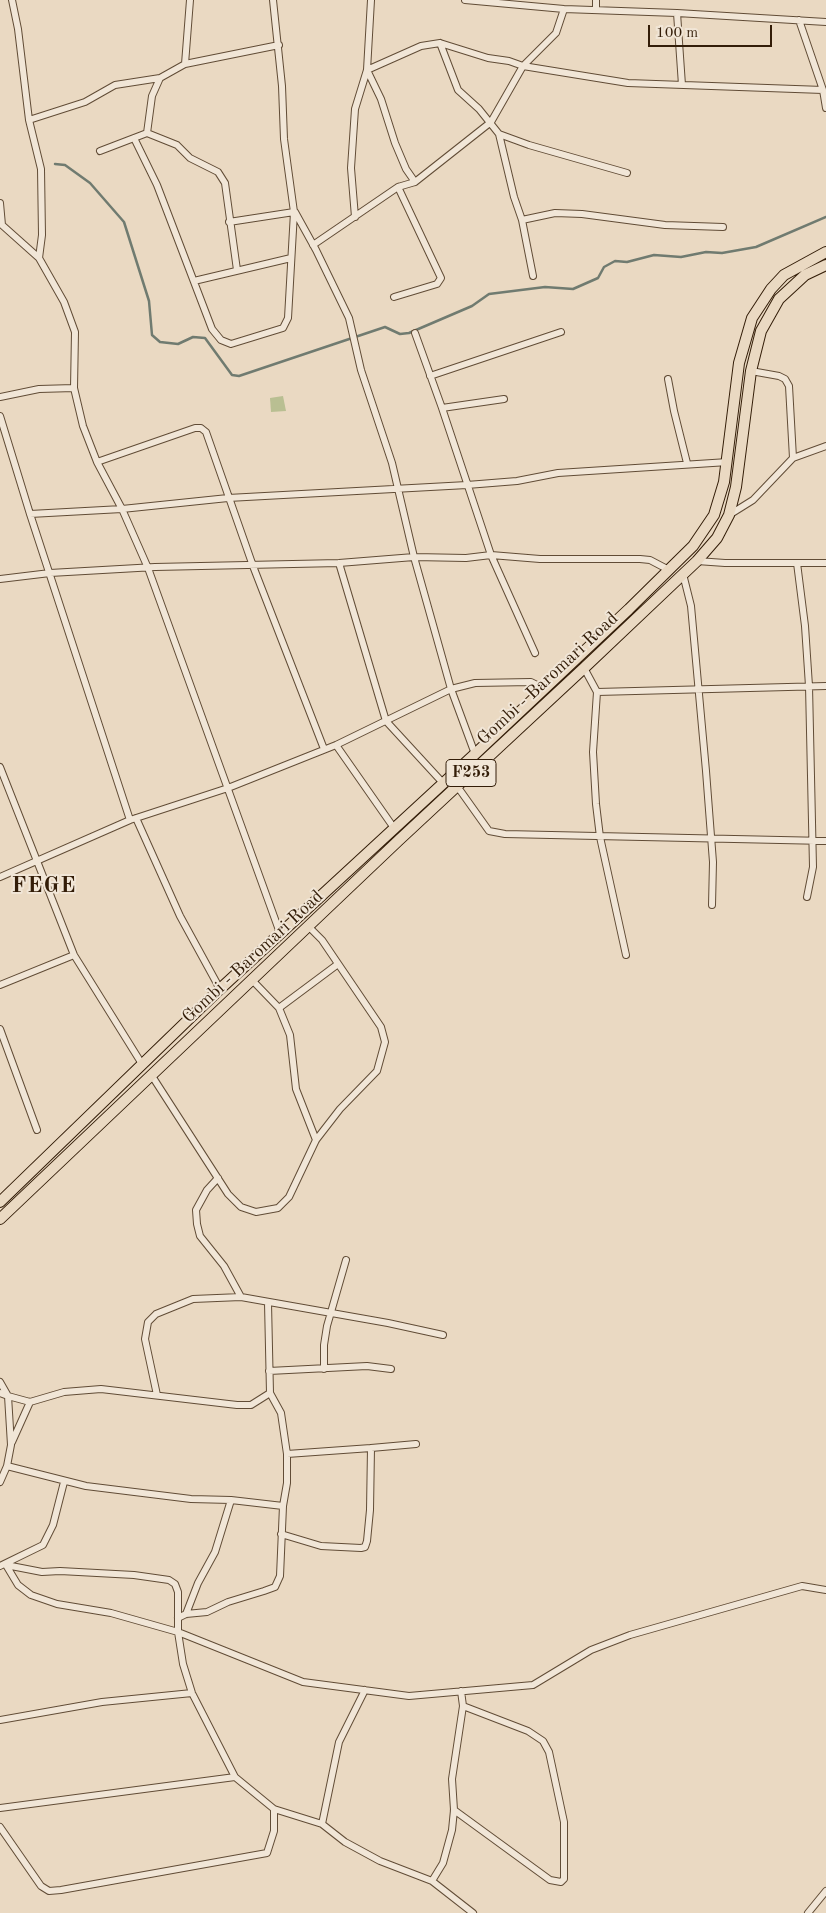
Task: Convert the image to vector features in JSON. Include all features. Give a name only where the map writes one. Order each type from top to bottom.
[{"type":"main road","name":"Gombi - Baromari Road","points":[[0,1202],[210,998],[475,754],[693,546],[714,515],[728,462],[739,362],[752,318],[766,295],[784,275],[826,252]]},
{"type":"main road","name":"Gombi - Baromari Road","points":[[0,1219],[683,574],[717,538],[729,515],[740,464],[751,372],[761,331],[779,299],[805,275],[826,265]]},
{"type":"main road","points":[[210,998],[218,1012]]},
{"type":"street","points":[[12,0],[18,29],[29,120],[41,169],[42,235],[39,258]]},
{"type":"street","points":[[185,64],[190,0]]},
{"type":"street","points":[[134,138],[157,185],[212,329],[222,340],[231,344],[282,328],[288,318],[294,212],[284,139],[279,45],[273,0]]},
{"type":"street","points":[[355,217],[351,168],[355,109],[367,70],[371,0]]},
{"type":"street","points":[[465,0],[564,9],[596,8],[826,22]]},
{"type":"street","points":[[596,0],[596,8]]},
{"type":"street","points":[[313,245],[398,187],[416,182],[491,122],[523,66],[556,33],[564,9]]},
{"type":"street","points":[[677,13],[682,85]]},
{"type":"street","points":[[799,20],[823,90],[826,108]]},
{"type":"street","points":[[367,70],[421,46],[440,43],[488,58],[509,61],[523,66],[628,83],[823,90]]},
{"type":"street","points":[[440,43],[458,90],[491,122],[499,134],[514,197],[522,220],[533,276]]},
{"type":"street","points":[[29,120],[85,102],[115,84],[160,78],[185,64],[279,45]]},
{"type":"street","points":[[367,70],[381,99],[395,144],[406,169],[416,182]]},
{"type":"street","points":[[147,133],[152,96],[160,78]]},
{"type":"street","points":[[100,151],[147,133],[177,145],[190,158],[218,172],[225,183],[237,270]]},
{"type":"street","points":[[499,134],[529,145],[627,173]]},
{"type":"street","points":[[394,297],[437,284],[441,278],[398,187]]},
{"type":"street","points":[[0,203],[1,226],[39,258],[64,302],[75,332],[74,388],[83,426],[97,462],[122,509],[148,568],[280,933]]},
{"type":"street","points":[[229,222],[294,212]]},
{"type":"street","points":[[294,212],[313,245],[349,318],[361,370],[385,439],[399,488],[414,557],[451,689],[475,754]]},
{"type":"street","points":[[522,220],[555,213],[582,214],[665,224],[723,227]]},
{"type":"street","points":[[194,281],[291,258]]},
{"type":"street","points":[[430,376],[561,332]]},
{"type":"street","points":[[415,334],[442,408],[491,556],[535,653]]},
{"type":"street","points":[[751,372],[779,376],[785,379],[790,386],[793,458]]},
{"type":"street","points":[[668,379],[688,463]]},
{"type":"street","points":[[0,398],[38,389],[74,388]]},
{"type":"street","points":[[442,408],[504,399]]},
{"type":"street","points":[[0,416],[30,514],[133,819],[180,916],[220,989]]},
{"type":"street","points":[[97,462],[156,440],[201,428],[206,432],[253,566],[324,749]]},
{"type":"street","points":[[729,515],[753,500],[793,458],[826,446]]},
{"type":"street","points":[[30,514],[122,509],[228,498],[467,486],[517,481],[558,473],[688,463],[728,462]]},
{"type":"street","points":[[0,579],[50,573],[148,568],[339,563],[414,557],[466,558],[491,556],[540,559],[640,559],[650,560],[669,570]]},
{"type":"street","points":[[697,560],[725,563],[826,563]]},
{"type":"street","points":[[339,563],[386,721],[443,783]]},
{"type":"street","points":[[798,563],[809,686],[812,866],[807,897]]},
{"type":"street","points":[[683,574],[691,606],[713,862],[712,905]]},
{"type":"street","points":[[584,668],[597,692],[594,726],[594,777],[600,837],[626,955]]},
{"type":"street","points":[[0,877],[133,819],[228,788],[336,745],[451,689],[475,683],[530,682],[537,685],[546,703]]},
{"type":"street","points":[[597,692],[826,686]]},
{"type":"street","points":[[336,745],[394,828]]},
{"type":"street","points":[[0,767],[74,955],[142,1064]]},
{"type":"street","points":[[457,786],[489,831],[505,834],[647,839],[710,837],[826,841]]},
{"type":"street","points":[[152,1076],[228,1194],[241,1207],[256,1212],[278,1208],[289,1197],[316,1140],[340,1109],[377,1071],[385,1042],[381,1027],[338,964],[309,927]]},
{"type":"street","points":[[0,985],[74,955]]},
{"type":"street","points":[[278,1008],[338,964]]},
{"type":"street","points":[[252,980],[278,1008],[290,1035],[296,1088],[316,1140]]},
{"type":"street","points":[[0,1030],[37,1130]]},
{"type":"street","points":[[218,1178],[196,1210],[197,1224],[200,1236],[224,1266],[241,1296]]},
{"type":"street","points":[[324,1369],[324,1345],[346,1260]]},
{"type":"street","points":[[156,1395],[145,1339],[148,1322],[156,1314],[193,1299],[241,1296],[268,1303],[331,1312],[444,1335]]},
{"type":"street","points":[[178,1618],[186,1614],[207,1612],[275,1587],[280,1576],[280,1534],[287,1483],[287,1454],[280,1413],[270,1393],[268,1303]]},
{"type":"street","points":[[269,1371],[377,1366],[391,1369]]},
{"type":"street","points":[[0,1382],[8,1396],[11,1445]]},
{"type":"street","points":[[0,1393],[30,1402],[64,1392],[101,1389],[251,1405],[270,1393]]},
{"type":"street","points":[[0,1482],[7,1466],[11,1445],[30,1402]]},
{"type":"street","points":[[287,1454],[416,1444]]},
{"type":"street","points":[[280,1534],[321,1546],[365,1547],[370,1510],[371,1448]]},
{"type":"street","points":[[7,1466],[64,1482],[191,1499],[231,1500],[283,1506]]},
{"type":"street","points":[[3,1566],[43,1545],[53,1525],[64,1482]]},
{"type":"street","points":[[186,1614],[198,1583],[215,1552],[231,1500]]},
{"type":"street","points":[[3,1566],[42,1572],[96,1572],[169,1580],[175,1584],[178,1592],[178,1632],[183,1664],[192,1693],[235,1777],[274,1809],[322,1824],[345,1842],[362,1852],[409,1874],[432,1881],[473,1913]]},
{"type":"street","points":[[3,1566],[18,1585],[31,1595],[57,1604],[111,1613],[178,1632],[303,1682],[409,1696],[533,1685],[592,1650],[630,1635],[802,1586],[826,1590]]},
{"type":"street","points":[[322,1824],[339,1742],[365,1690]]},
{"type":"street","points":[[432,1881],[443,1863],[452,1830],[454,1810],[452,1779],[464,1706],[461,1691]]},
{"type":"street","points":[[0,1720],[102,1702],[192,1693]]},
{"type":"street","points":[[454,1810],[550,1880],[561,1882],[564,1879],[564,1822],[549,1752],[543,1741],[528,1731],[502,1719],[464,1706]]},
{"type":"street","points":[[0,1808],[235,1777]]},
{"type":"street","points":[[0,1827],[40,1886],[49,1891],[194,1865],[256,1857],[267,1853],[274,1831],[274,1809]]},
{"type":"street","points":[[808,1913],[826,1891]]},
{"type":"green space","points":[[283,396],[286,411],[271,412],[270,398]]},
{"type":"waterway","points":[[55,164],[65,165],[90,183],[124,222],[149,301],[152,335],[160,342],[178,344],[193,337],[205,338],[232,375],[239,376],[385,327],[400,334],[409,333],[472,306],[489,294],[545,287],[573,289],[598,278],[604,267],[615,261],[627,262],[654,255],[681,257],[706,252],[722,253],[756,247],[826,217]]},
{"type":"district","name":"FEGE","points":[[44,886]]}]
